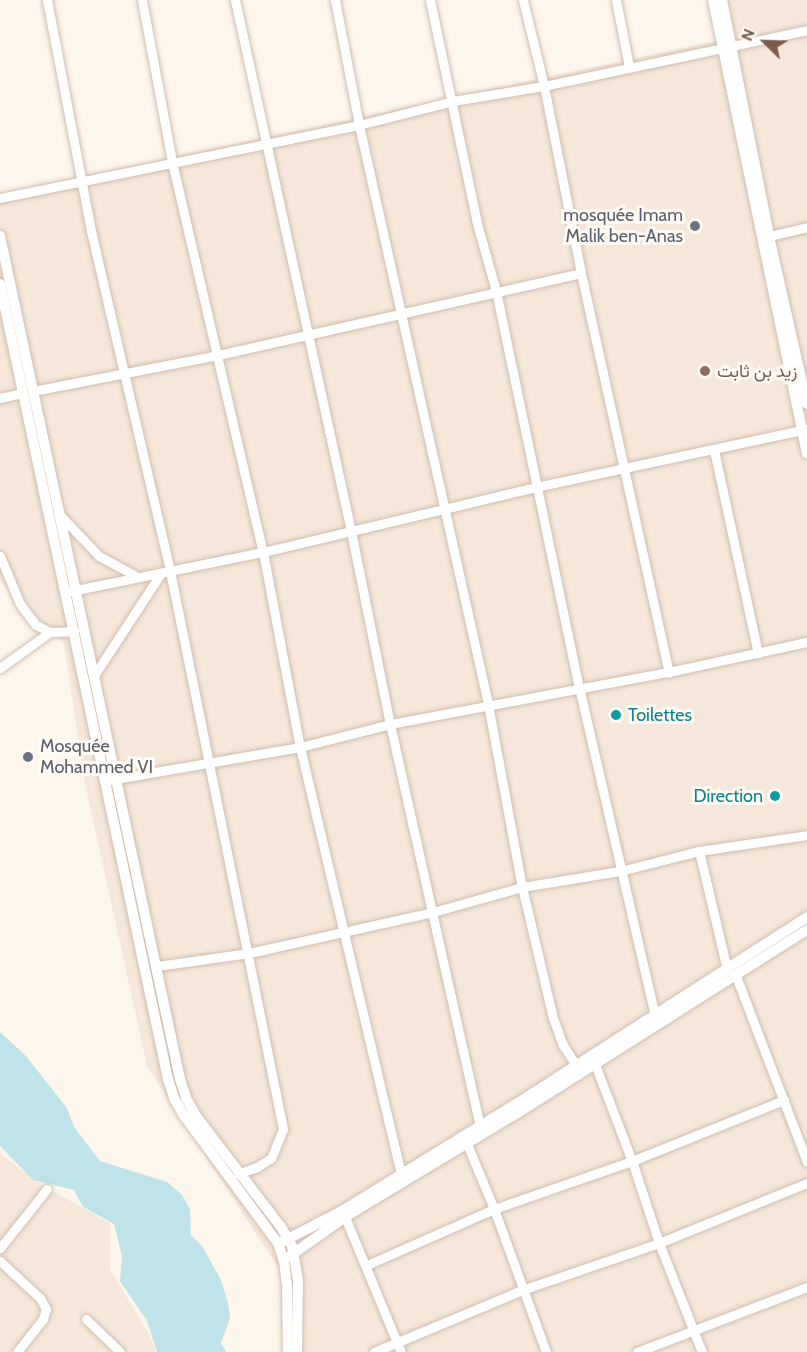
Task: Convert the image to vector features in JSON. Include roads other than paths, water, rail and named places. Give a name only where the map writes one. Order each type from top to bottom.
[{"type":"street","points":[[47,0],[122,373],[210,763],[283,1129],[271,1158],[257,1167],[238,1174]]},
{"type":"street","points":[[142,0],[172,162],[263,552],[300,747],[401,1173]]},
{"type":"street","points":[[235,0],[306,334],[351,531],[390,724],[480,1126]]},
{"type":"street","points":[[335,0],[359,125],[488,704],[522,887],[553,1018],[563,1045],[579,1069]]},
{"type":"street","points":[[430,0],[453,101],[477,227],[496,291],[579,687],[655,1015]]},
{"type":"street","points":[[523,0],[544,86],[623,470],[669,672]]},
{"type":"street","points":[[616,0],[629,67]]},
{"type":"street","points":[[713,0],[728,47],[807,404]]},
{"type":"street","points":[[722,0],[728,47],[807,453]]},
{"type":"street","points":[[0,198],[359,125],[453,101],[544,86],[807,30]]},
{"type":"street","points":[[769,236],[807,227]]},
{"type":"street","points":[[0,236],[28,392]]},
{"type":"street","points":[[0,398],[218,355],[581,273]]},
{"type":"street","points":[[0,284],[59,514],[95,674],[110,780],[168,1079],[175,1100],[294,1253],[298,1281],[297,1352]]},
{"type":"street","points":[[34,418],[64,593],[156,966],[186,1098],[283,1241],[288,1352]]},
{"type":"street","points":[[64,593],[263,552],[536,487],[804,430]]},
{"type":"street","points":[[714,450],[758,653]]},
{"type":"street","points":[[59,514],[99,556],[138,577]]},
{"type":"street","points":[[0,556],[25,613],[36,625],[50,632],[74,631]]},
{"type":"street","points":[[95,674],[166,572]]},
{"type":"street","points":[[0,668],[50,632]]},
{"type":"street","points":[[110,780],[300,747],[390,724],[669,672],[807,642]]},
{"type":"street","points":[[156,966],[249,953],[433,912],[522,887],[620,871],[699,852],[807,836]]},
{"type":"street","points":[[699,852],[732,972],[807,1162]]},
{"type":"street","points":[[284,1261],[345,1217],[467,1144],[579,1069],[732,972],[807,917]]},
{"type":"street","points":[[593,1060],[655,1015],[807,930]]},
{"type":"street","points":[[593,1060],[632,1161],[659,1244],[702,1352]]},
{"type":"street","points":[[283,1241],[342,1211],[401,1173],[579,1069]]},
{"type":"street","points":[[367,1265],[494,1209],[632,1161],[784,1100]]},
{"type":"street","points":[[467,1144],[494,1209],[546,1352]]},
{"type":"street","points":[[374,1352],[399,1348],[522,1290],[659,1244],[807,1183]]},
{"type":"street","points":[[0,1248],[47,1190]]},
{"type":"street","points":[[345,1217],[367,1265],[399,1348]]},
{"type":"street","points":[[0,1261],[40,1298],[46,1309],[44,1319],[17,1352]]},
{"type":"street","points":[[637,1352],[807,1287]]},
{"type":"street","points":[[86,1319],[120,1352]]},
{"type":"water","points":[[0,1032],[25,1055],[67,1108],[74,1127],[100,1161],[167,1182],[182,1195],[190,1209],[191,1235],[202,1246],[221,1280],[228,1303],[230,1318],[221,1343],[226,1352],[157,1352],[147,1321],[120,1281],[122,1256],[114,1224],[83,1207],[74,1190],[33,1180],[0,1146]]},
{"type":"place","name":"mosquée Imam Malik ben-Anas","points":[[695,226]]},
{"type":"place","name":"زيد بن ثابت","points":[[705,371]]},
{"type":"place","name":"Toilettes","points":[[616,715]]},
{"type":"place","name":"Mosquée Mohammed VI","points":[[28,757]]},
{"type":"place","name":"Direction","points":[[775,796]]}]
